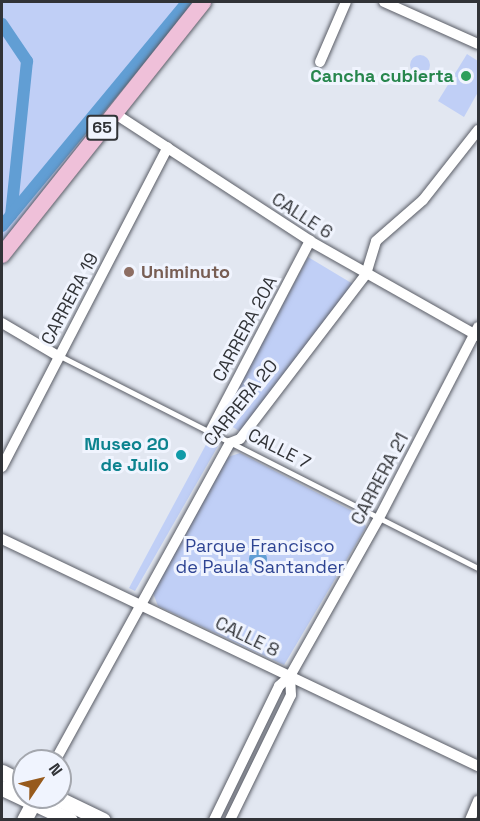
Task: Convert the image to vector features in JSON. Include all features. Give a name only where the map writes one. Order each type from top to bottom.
[{"type":"main road","name":"65","points":[[2,255],[203,2]]},
{"type":"main road","points":[[72,805],[103,819]]},
{"type":"main road","points":[[51,809],[69,819]]},
{"type":"street","points":[[320,62],[346,2]]},
{"type":"street","points":[[384,2],[478,44]]},
{"type":"street","name":"CALLE 6","points":[[114,113],[310,242],[477,332]]},
{"type":"street","name":"CARRERA 20","points":[[61,749],[137,603],[230,443],[240,439],[366,274],[376,241],[423,200],[478,130]]},
{"type":"street","name":"CARRERA 19","points":[[2,467],[168,147]]},
{"type":"street","name":"CARRERA 20A","points":[[210,432],[310,242]]},
{"type":"street","name":"CALLE 7","points":[[2,323],[58,356]]},
{"type":"street","name":"CARRERA 21","points":[[214,819],[279,686],[290,676],[379,518],[477,332]]},
{"type":"street","name":"CALLE 8","points":[[2,539],[478,765]]},
{"type":"street","name":"CARRERA 21","points":[[230,819],[291,695],[290,676]]},
{"type":"street","points":[[470,819],[478,801]]},
{"type":"lane","name":"CALLE 7","points":[[58,356],[478,568]]},
{"type":"green space","points":[[2,2],[213,2],[2,266]]},
{"type":"green space","name":"Cancha cubierta","points":[[467,54],[478,61],[478,92],[464,117],[438,101]]},
{"type":"green space","points":[[420,55],[427,58],[430,65],[427,72],[420,75],[413,72],[410,65],[413,58]]},
{"type":"green space","points":[[308,257],[353,284],[241,432],[221,420]]},
{"type":"green space","points":[[209,439],[218,446],[135,591],[129,588]]},
{"type":"green space","name":"Parque Francisco de Paula Santander","points":[[240,453],[362,516],[366,527],[284,665],[158,606],[153,593],[228,457]]},
{"type":"shaded area","points":[[254,550],[262,550],[267,555],[265,566],[254,568],[249,563],[249,555]]},
{"type":"waterway","points":[[2,226],[187,2]]},
{"type":"waterway","points":[[2,24],[27,61],[11,215]]},
{"type":"place","name":"Cancha cubierta","points":[[466,76]]},
{"type":"place","name":"Uniminuto","points":[[129,272]]},
{"type":"place","name":"Museo 20 de Julio","points":[[181,455]]}]
